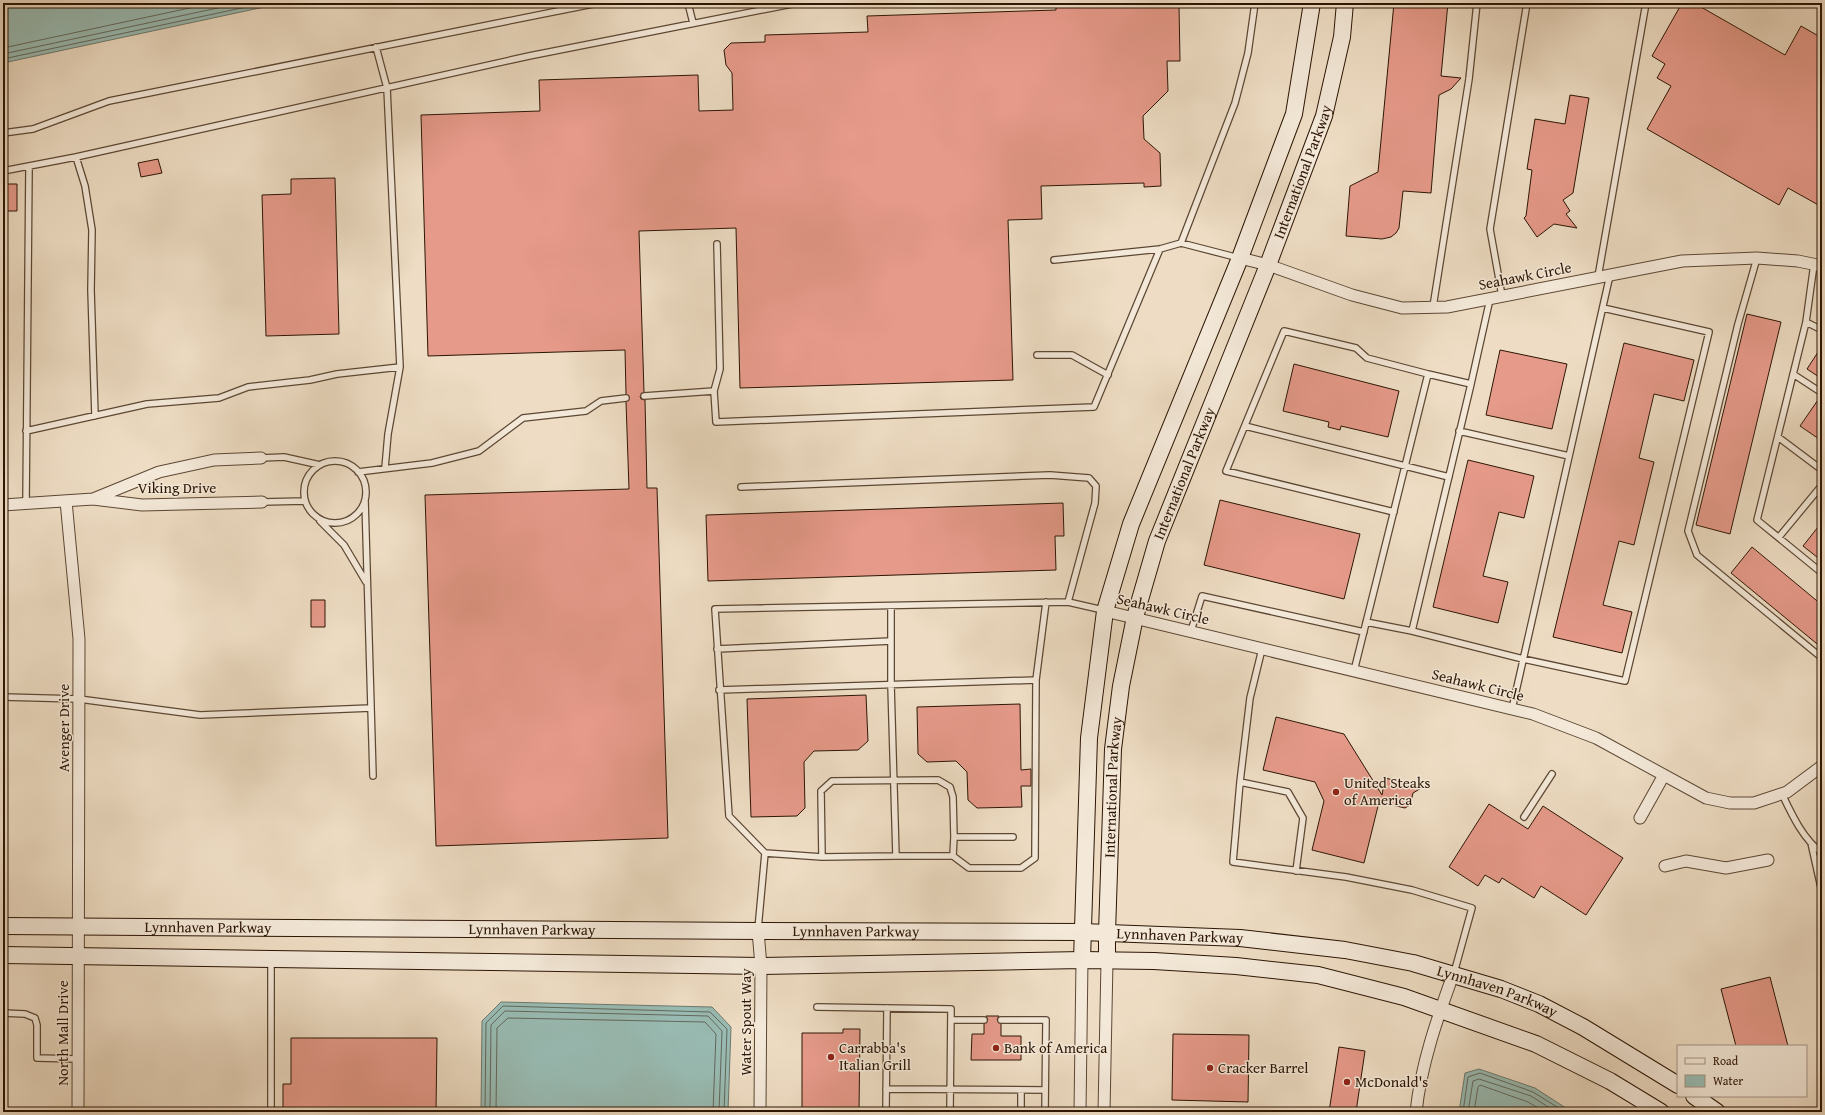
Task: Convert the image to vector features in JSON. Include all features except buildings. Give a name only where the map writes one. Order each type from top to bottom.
[{"type":"main road","name":"International Parkway","points":[[1082,960],[1089,738],[1105,611],[1131,524],[1240,258],[1294,114],[1312,3]]},
{"type":"main road","name":"International Parkway","points":[[1107,961],[1113,749],[1121,686],[1135,617],[1156,541],[1268,265],[1324,116],[1342,37],[1345,3]]},
{"type":"main road","name":"Lynnhaven Parkway","points":[[3,926],[1082,932],[1240,938],[1337,950],[1413,963],[1501,989],[1539,1004],[1583,1027],[1677,1084]]},
{"type":"main road","name":"Lynnhaven Parkway","points":[[3,955],[761,966],[1082,960],[1154,961],[1236,966],[1318,975],[1404,997],[1543,1047],[1610,1081],[1661,1112]]},
{"type":"main road","points":[[1695,1097],[1717,1112]]},
{"type":"street","name":"Seahawk Circle","points":[[1240,258],[1268,265],[1352,295],[1402,308],[1448,307],[1682,261],[1757,258],[1798,261],[1818,265]]},
{"type":"street","name":"Viking Drive","points":[[93,499],[159,472],[214,460],[261,458]]},
{"type":"street","name":"Viking Drive","points":[[3,505],[93,499],[142,505],[262,502]]},
{"type":"street","name":"Avenger Drive","points":[[66,501],[79,639],[78,955]]},
{"type":"street","name":"Seahawk Circle","points":[[1105,611],[1533,714],[1596,738],[1706,798],[1730,803],[1754,803],[1782,794],[1794,788],[1822,766]]},
{"type":"street","points":[[1640,818],[1664,775]]},
{"type":"street","points":[[1665,866],[1686,861],[1726,868],[1768,860]]},
{"type":"street","name":"Water Spout Way","points":[[758,931],[761,966],[760,1112]]},
{"type":"street","name":"North Mall Drive","points":[[78,955],[78,1112]]},
{"type":"street","points":[[1080,1112],[1082,960]]},
{"type":"street","points":[[1104,1112],[1107,961]]},
{"type":"street","points":[[1416,1112],[1423,1072],[1440,1010],[1454,975]]},
{"type":"lane","points":[[3,134],[33,129],[109,101],[598,3]]},
{"type":"lane","points":[[688,3],[693,23]]},
{"type":"lane","points":[[3,171],[76,157],[529,56],[797,3]]},
{"type":"lane","points":[[1181,243],[1235,103],[1248,52],[1255,3]]},
{"type":"lane","points":[[1433,307],[1468,79],[1476,3]]},
{"type":"lane","points":[[1502,296],[1490,229],[1527,3]]},
{"type":"lane","points":[[1598,277],[1646,3]]},
{"type":"lane","points":[[376,47],[387,88],[400,367],[388,434],[385,468]]},
{"type":"lane","points":[[76,157],[85,186],[92,230],[91,290],[95,416]]},
{"type":"lane","points":[[26,504],[29,167]]},
{"type":"lane","points":[[1054,260],[1160,249],[1181,243],[1240,258]]},
{"type":"lane","points":[[717,244],[720,369],[714,391],[716,422],[1094,407],[1160,249]]},
{"type":"lane","points":[[1757,258],[1738,324],[1688,531],[1697,555],[1822,658]]},
{"type":"lane","points":[[1818,265],[1806,322],[1757,520],[1822,573]]},
{"type":"lane","points":[[1512,709],[1610,275]]},
{"type":"lane","points":[[1412,631],[1490,298]]},
{"type":"lane","points":[[1366,622],[1412,631],[1523,659],[1625,681],[1709,332],[1603,308]]},
{"type":"lane","points":[[1806,322],[1822,330]]},
{"type":"lane","points":[[1394,512],[1226,471],[1284,331],[1356,348],[1367,358],[1471,384]]},
{"type":"lane","points":[[1038,355],[1072,355],[1108,375]]},
{"type":"lane","points":[[26,430],[147,404],[219,398],[248,387],[400,367]]},
{"type":"lane","points":[[1354,670],[1428,374]]},
{"type":"lane","points":[[1793,374],[1822,393]]},
{"type":"lane","points":[[644,396],[714,391]]},
{"type":"lane","points":[[358,472],[432,463],[479,451],[522,418],[586,412],[601,400],[626,398]]},
{"type":"lane","points":[[1245,426],[1449,477]]},
{"type":"lane","points":[[1459,432],[1569,456]]},
{"type":"lane","points":[[1778,437],[1822,470]]},
{"type":"lane","points":[[261,458],[284,457],[320,465]]},
{"type":"lane","points":[[366,582],[344,545],[310,511],[305,501],[304,491],[306,480],[312,471],[320,465],[330,462],[341,462],[351,466],[358,472],[366,490],[366,582],[373,776]]},
{"type":"lane","points":[[741,487],[1050,475],[1089,478],[1096,486],[1095,503],[1068,602]]},
{"type":"lane","points":[[1779,537],[1822,485]]},
{"type":"lane","points":[[317,518],[337,524],[346,521],[361,509],[365,500]]},
{"type":"lane","points":[[262,502],[305,501]]},
{"type":"lane","points":[[1191,631],[1202,596],[1364,632]]},
{"type":"lane","points":[[1046,602],[1036,680],[1035,858],[1020,868],[969,868],[953,856],[822,856],[765,853],[729,816],[716,609],[891,606],[1046,602],[1068,602],[1105,611]]},
{"type":"lane","points":[[891,606],[891,685],[896,856]]},
{"type":"lane","points":[[718,650],[891,641]]},
{"type":"lane","points":[[1262,648],[1250,698],[1240,782],[1233,862],[1346,877],[1412,890],[1472,908],[1454,975]]},
{"type":"lane","points":[[720,690],[1036,680]]},
{"type":"lane","points":[[3,696],[79,699],[200,715],[371,708]]},
{"type":"lane","points":[[1524,817],[1552,774]]},
{"type":"lane","points":[[822,856],[821,791],[832,781],[894,782],[938,780],[950,787],[953,797],[953,856]]},
{"type":"lane","points":[[1240,782],[1288,792],[1303,818],[1296,870]]},
{"type":"lane","points":[[1782,794],[1795,821],[1810,842],[1822,853]]},
{"type":"lane","points":[[954,837],[1013,836]]},
{"type":"lane","points":[[1810,842],[1822,892]]},
{"type":"lane","points":[[758,931],[765,853]]},
{"type":"lane","points":[[271,1112],[272,958]]},
{"type":"lane","points":[[817,1007],[951,1009],[950,1112]]},
{"type":"lane","points":[[886,1112],[887,1008]]},
{"type":"lane","points":[[3,1013],[25,1014],[35,1018],[37,1025],[37,1058],[78,1059]]},
{"type":"lane","points":[[951,1020],[984,1020]]},
{"type":"lane","points":[[1001,1020],[1046,1020],[1045,1112]]},
{"type":"lane","points":[[886,1089],[1046,1090]]},
{"type":"lane","points":[[1021,1090],[1021,1112]]},
{"type":"water","points":[[3,3],[283,3],[3,63]]},
{"type":"water","points":[[501,1002],[712,1007],[731,1027],[728,1112],[481,1112],[482,1021]]},
{"type":"water","points":[[1479,1069],[1535,1088],[1572,1112],[1459,1112],[1465,1073]]},
{"type":"place","name":"United Steaks of America","points":[[1336,792]]},
{"type":"place","name":"Bank of America","points":[[996,1048]]},
{"type":"place","name":"Carrabba's Italian Grill","points":[[831,1057]]},
{"type":"place","name":"Cracker Barrel","points":[[1210,1068]]},
{"type":"place","name":"McDonald's","points":[[1347,1082]]}]
